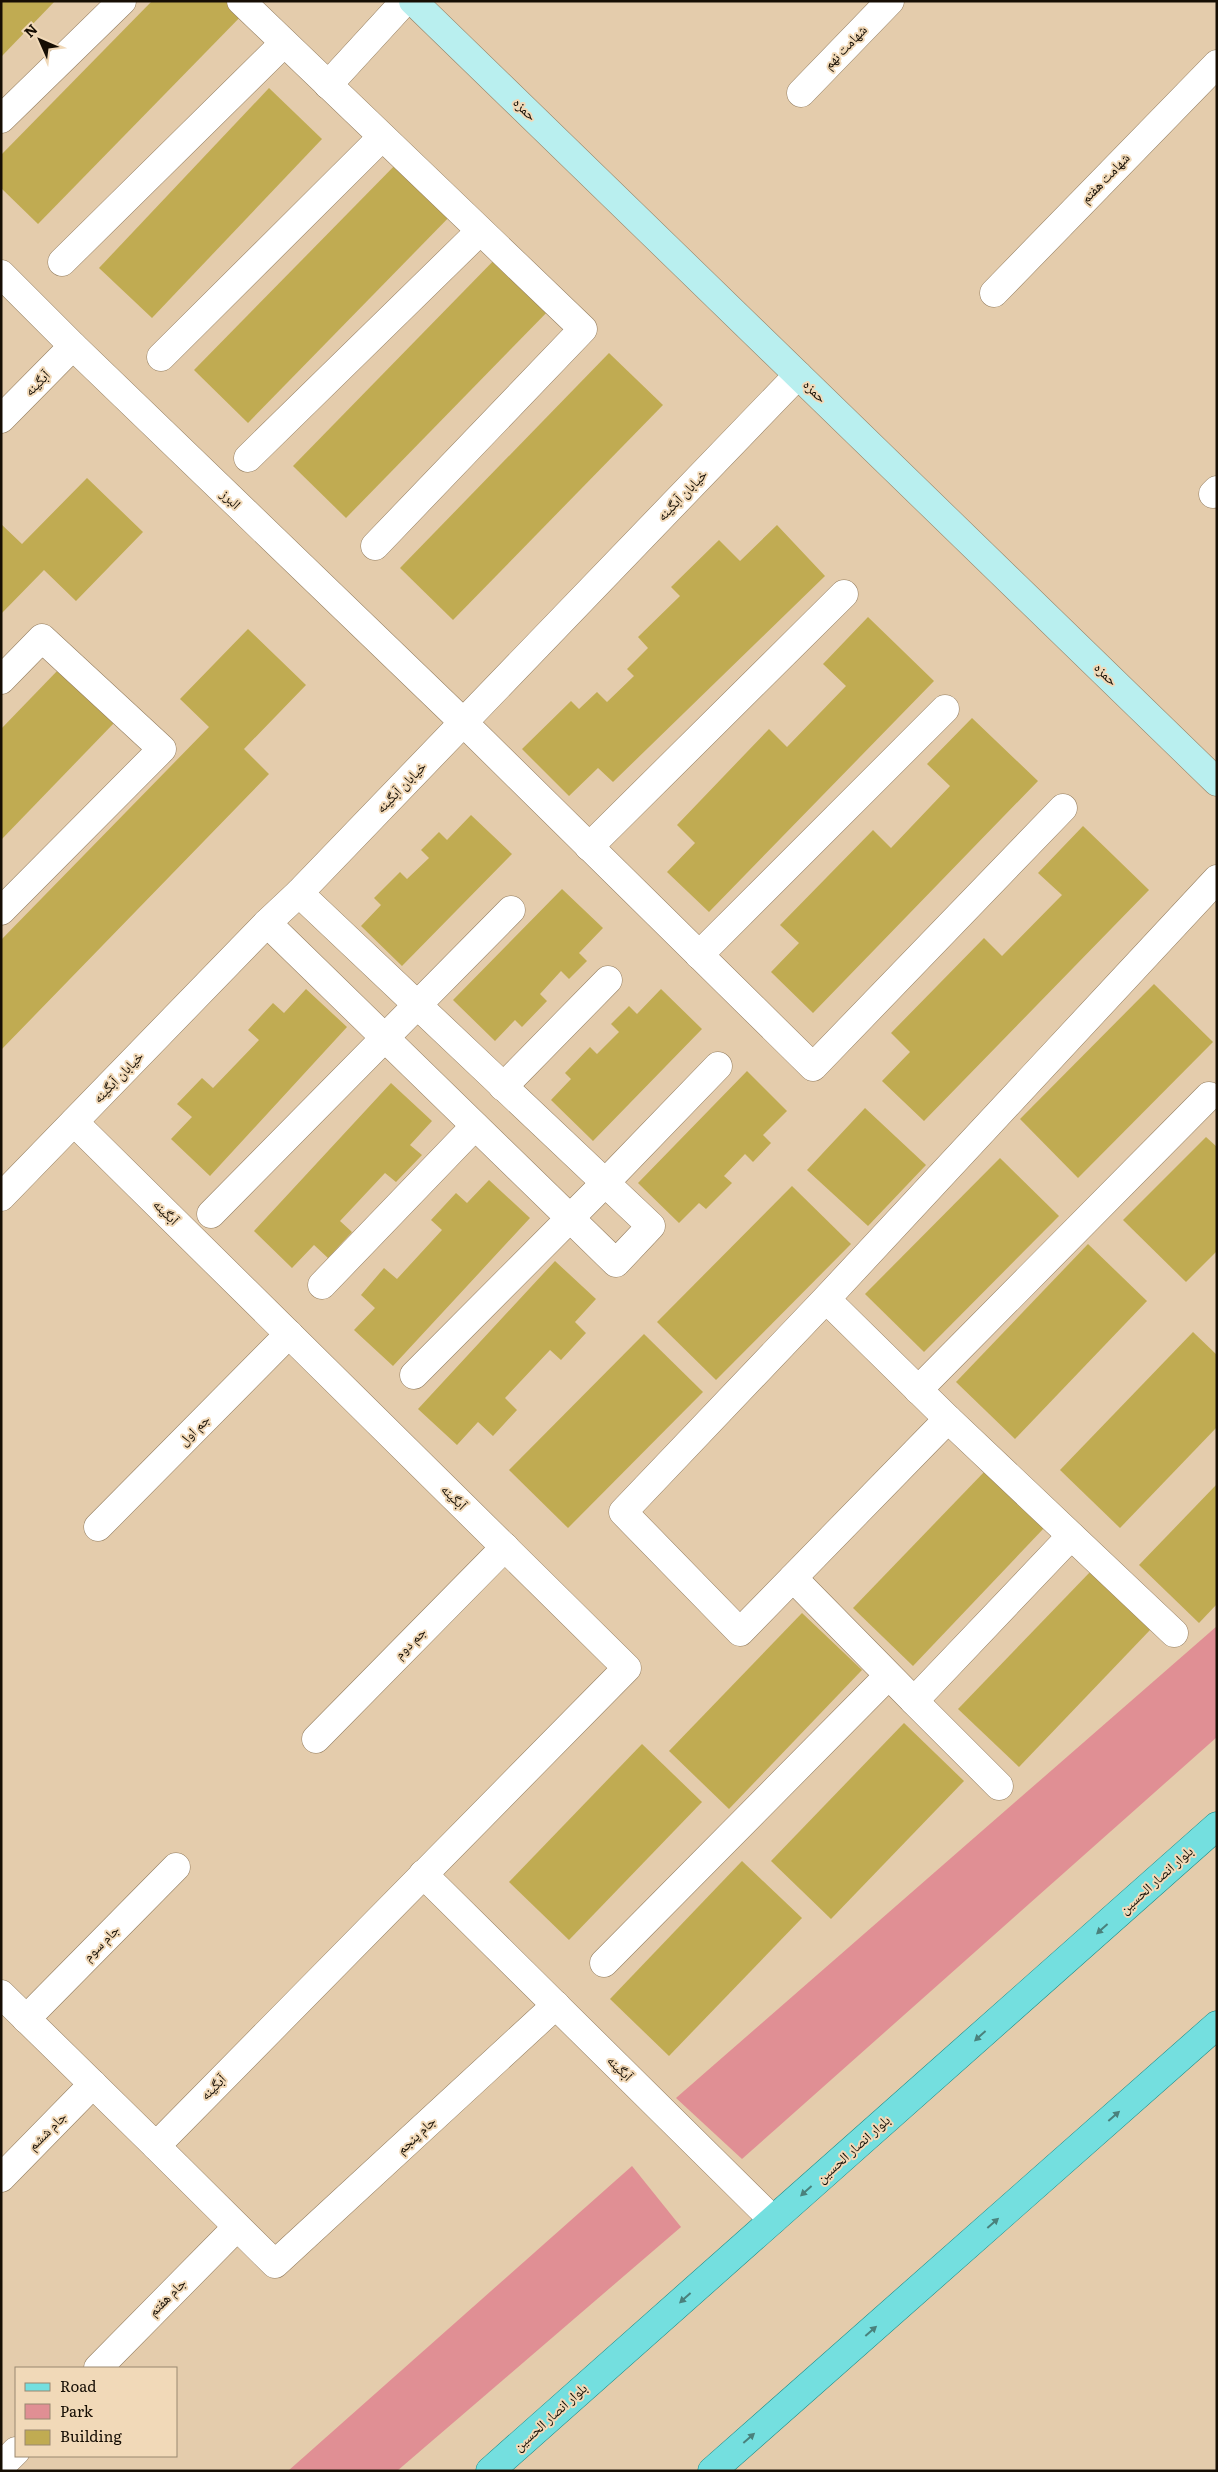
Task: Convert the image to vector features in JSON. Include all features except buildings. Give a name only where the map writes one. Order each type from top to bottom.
[{"type":"main road","name":"حمزه","points":[[413,1],[1217,782]]},
{"type":"main road","name":"بلوار انصار الحسین","points":[[490,2471],[1217,1826]]},
{"type":"main road","points":[[712,2471],[1217,2025]]},
{"type":"street","points":[[1,118],[122,1]]},
{"type":"street","points":[[241,1],[583,330],[375,546]]},
{"type":"street","points":[[328,85],[405,1]]},
{"type":"street","name":"شهامت نهم","points":[[801,93],[890,1]]},
{"type":"street","points":[[62,262],[284,43]]},
{"type":"street","name":"شهامت هفتم","points":[[994,293],[1217,64]]},
{"type":"street","points":[[161,357],[382,137]]},
{"type":"street","points":[[248,458],[480,231]]},
{"type":"street","name":"البرز","points":[[1,274],[462,722],[813,1067],[1063,808]]},
{"type":"street","name":"آبگینه","points":[[1,419],[73,346]]},
{"type":"street","name":"خیابان آبگینه","points":[[1,1197],[267,923],[299,893],[798,375]]},
{"type":"street","points":[[588,846],[844,594]]},
{"type":"street","points":[[1,680],[42,638],[162,749],[1,911]]},
{"type":"street","points":[[699,954],[945,709]]},
{"type":"street","points":[[948,1420],[740,1632],[623,1512],[826,1299],[1217,878]]},
{"type":"street","points":[[267,923],[616,1263],[651,1226],[299,893]]},
{"type":"street","points":[[211,1214],[511,910]]},
{"type":"street","points":[[503,1087],[608,980]]},
{"type":"street","points":[[414,1375],[570,1219],[718,1066]]},
{"type":"street","points":[[918,1390],[1210,1096]]},
{"type":"street","name":"آبگینه","points":[[74,1122],[627,1668],[156,2146]]},
{"type":"street","points":[[322,1285],[475,1126]]},
{"type":"street","points":[[826,1299],[948,1420],[1174,1633]]},
{"type":"street","name":"جم اول","points":[[98,1526],[289,1334]]},
{"type":"street","points":[[914,1701],[1071,1536]]},
{"type":"street","name":"جم دوم","points":[[316,1739],[505,1547]]},
{"type":"street","points":[[793,1578],[999,1786]]},
{"type":"street","points":[[604,1963],[888,1676]]},
{"type":"street","name":"جام سوم","points":[[26,2019],[176,1867]]},
{"type":"street","name":"آبگینه","points":[[423,1874],[773,2220]]},
{"type":"street","points":[[1,1994],[237,2227]]},
{"type":"street","name":"جام پنجم","points":[[237,2227],[276,2264],[556,2005]]},
{"type":"street","name":"جام ششم","points":[[1,2178],[93,2084]]},
{"type":"street","name":"جام هفتم","points":[[99,2367],[237,2227]]},
{"type":"street","points":[[1,2466],[15,2452]]},
{"type":"green space","points":[[1217,1626],[1217,1737],[742,2159],[676,2098]]},
{"type":"green space","points":[[632,2166],[681,2227],[397,2471],[288,2471]]}]
